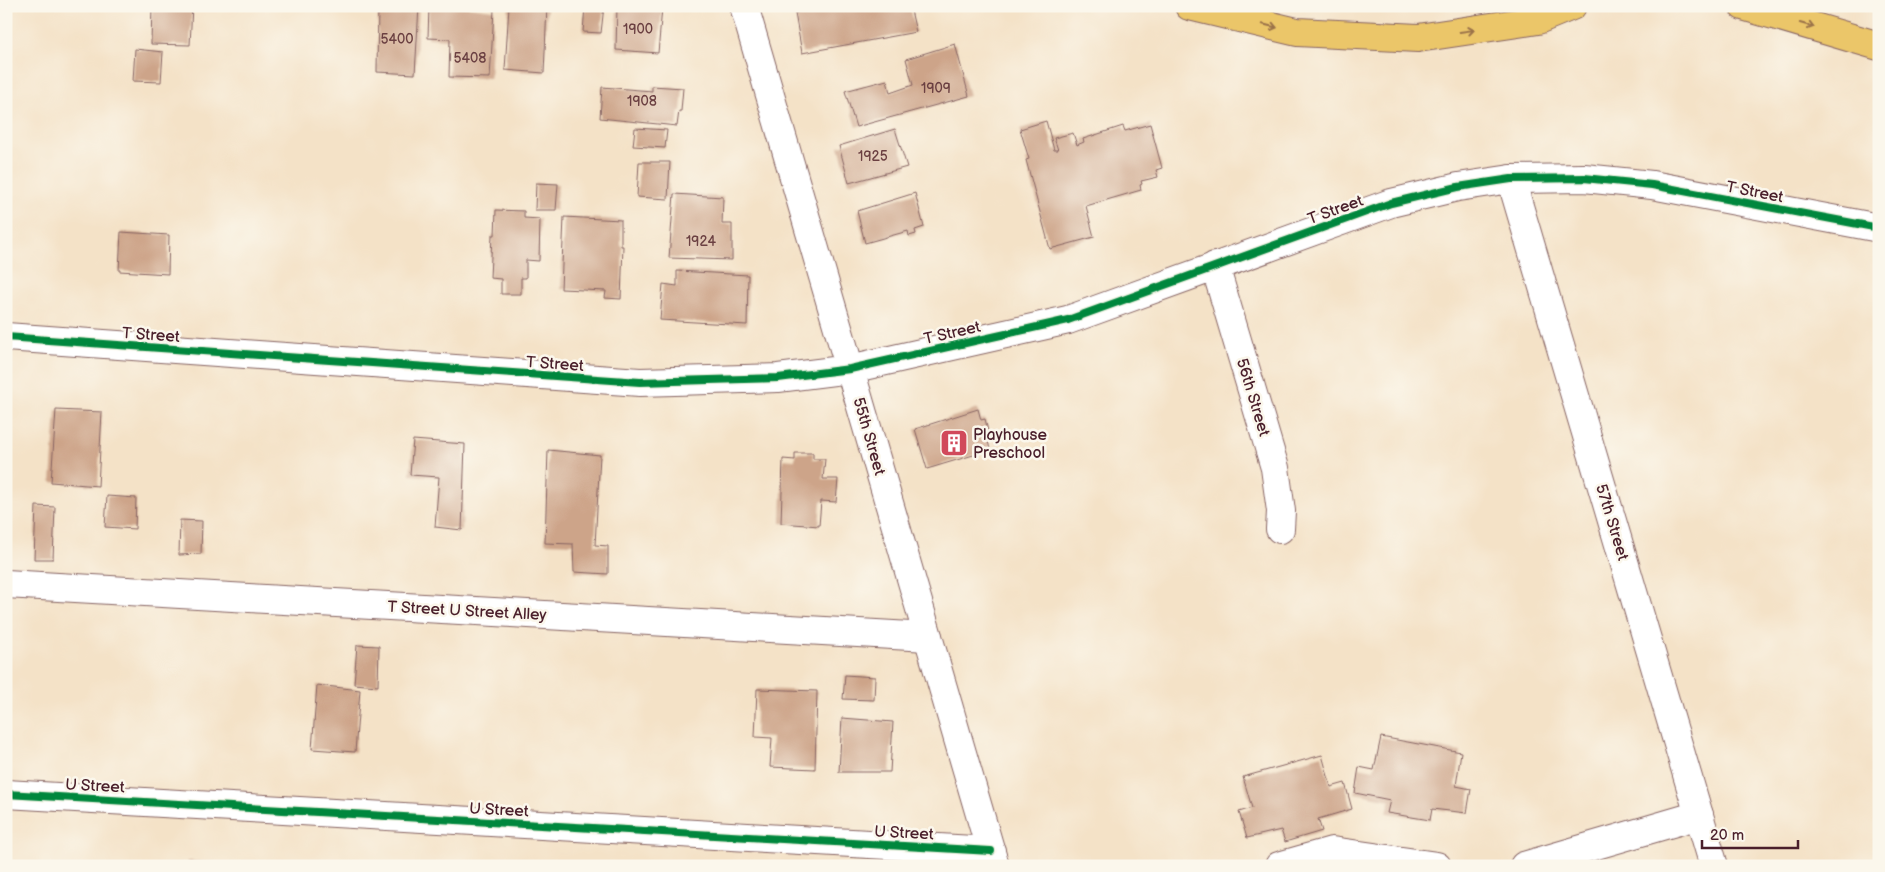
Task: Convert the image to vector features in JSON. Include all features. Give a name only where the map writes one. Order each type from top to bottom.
[{"type":"highway","points":[[1189,6],[1296,32],[1418,38],[1538,20],[1572,6]]},
{"type":"highway","points":[[1744,6],[1879,46]]},
{"type":"street","name":"55th Street","points":[[744,6],[993,858]]},
{"type":"street","name":"T Street","points":[[6,337],[640,382],[778,378],[850,369],[1068,320],[1391,203],[1458,187],[1511,179],[1584,178],[1652,185],[1879,228]]},
{"type":"street","name":"57th Street","points":[[1511,179],[1714,866]]},
{"type":"street","name":"56th Street","points":[[1215,266],[1275,468],[1281,511],[1280,529]]},
{"type":"street","name":"T Street U Street Alley","points":[[6,584],[928,637]]},
{"type":"street","name":"U Street","points":[[6,794],[993,858]]},
{"type":"street","points":[[1524,866],[1699,814]]},
{"type":"street","points":[[1279,866],[1332,851],[1437,866]]},
{"type":"building","points":[[152,6],[192,6],[190,45],[151,44]]},
{"type":"building","points":[[378,6],[419,6],[415,74],[377,72]]},
{"type":"building","points":[[429,6],[462,6],[494,10],[490,78],[449,77],[450,39],[428,38]]},
{"type":"building","points":[[509,6],[547,6],[544,73],[505,70]]},
{"type":"building","points":[[585,6],[604,6],[601,33],[583,32]]},
{"type":"building","points":[[617,6],[662,8],[658,53],[616,50]]},
{"type":"building","points":[[804,6],[910,6],[916,32],[802,53],[795,13],[804,9]]},
{"type":"building","points":[[955,44],[969,96],[856,127],[845,91],[887,80],[890,93],[913,85],[906,59]]},
{"type":"building","points":[[135,49],[163,52],[161,82],[133,81]]},
{"type":"building","points":[[652,86],[683,88],[681,111],[679,111],[677,126],[600,118],[602,87],[652,91]]},
{"type":"building","points":[[1046,121],[1054,150],[1058,150],[1054,138],[1073,133],[1077,145],[1084,142],[1083,139],[1123,126],[1125,131],[1150,124],[1162,168],[1156,170],[1158,177],[1141,181],[1141,190],[1086,206],[1094,237],[1050,249],[1026,160],[1029,159],[1020,129]]},
{"type":"building","points":[[635,128],[667,130],[665,148],[633,146]]},
{"type":"building","points":[[895,129],[907,167],[849,183],[839,146]]},
{"type":"building","points":[[639,162],[670,162],[668,199],[637,197]]},
{"type":"building","points":[[536,183],[558,184],[556,210],[535,210]]},
{"type":"building","points":[[915,193],[924,227],[915,230],[916,234],[909,236],[908,231],[865,243],[857,211]]},
{"type":"building","points":[[674,194],[723,197],[722,224],[732,224],[732,260],[669,258]]},
{"type":"building","points":[[496,210],[524,211],[524,218],[540,219],[539,261],[526,260],[526,278],[521,278],[521,294],[501,294],[501,279],[490,278],[492,235],[495,235]]},
{"type":"building","points":[[564,217],[621,220],[621,246],[623,246],[621,299],[605,298],[606,291],[561,289]]},
{"type":"building","points":[[121,232],[169,235],[168,274],[119,271]]},
{"type":"building","points":[[677,271],[748,275],[747,325],[660,320],[663,284],[677,286]]},
{"type":"building","name":"Playhouse Preschool","points":[[978,409],[981,420],[985,419],[990,450],[927,469],[915,429]]},
{"type":"building","points":[[56,410],[102,412],[98,486],[51,482]]},
{"type":"building","points":[[413,440],[465,444],[462,530],[435,527],[439,477],[410,475]]},
{"type":"building","points":[[548,450],[600,455],[595,545],[608,546],[608,574],[574,572],[573,544],[545,543]]},
{"type":"building","points":[[795,453],[813,453],[813,459],[825,459],[823,479],[838,479],[836,502],[821,501],[819,526],[781,523],[783,459],[795,460]]},
{"type":"building","points":[[107,496],[136,498],[135,529],[105,527]]},
{"type":"building","points":[[36,506],[55,507],[53,559],[34,559]]},
{"type":"building","points":[[180,520],[202,521],[201,554],[179,555]]},
{"type":"building","points":[[357,645],[379,646],[378,686],[354,684]]},
{"type":"building","points":[[845,675],[875,677],[874,700],[843,699]]},
{"type":"building","points":[[317,685],[360,690],[355,752],[312,749]]},
{"type":"building","points":[[757,689],[817,691],[815,769],[770,767],[772,738],[755,737]]},
{"type":"building","points":[[842,718],[893,722],[890,772],[839,772]]},
{"type":"building","points":[[1381,737],[1461,752],[1456,786],[1471,789],[1467,813],[1432,809],[1430,820],[1387,813],[1390,800],[1355,793],[1359,767],[1374,770]]},
{"type":"building","points":[[1322,755],[1331,787],[1345,783],[1352,809],[1318,819],[1322,831],[1285,842],[1281,830],[1247,838],[1239,812],[1252,808],[1243,777]]},
{"type":"building","points":[[188,861],[230,864],[230,866],[188,866]]},
{"type":"cycle path","points":[[6,337],[640,382],[778,378],[850,369],[1068,320],[1391,203],[1458,187],[1511,179],[1584,178],[1652,185],[1879,228]]},
{"type":"cycle path","points":[[6,794],[991,851]]},
{"type":"place","name":"Playhouse Preschool","points":[[954,443]]}]
